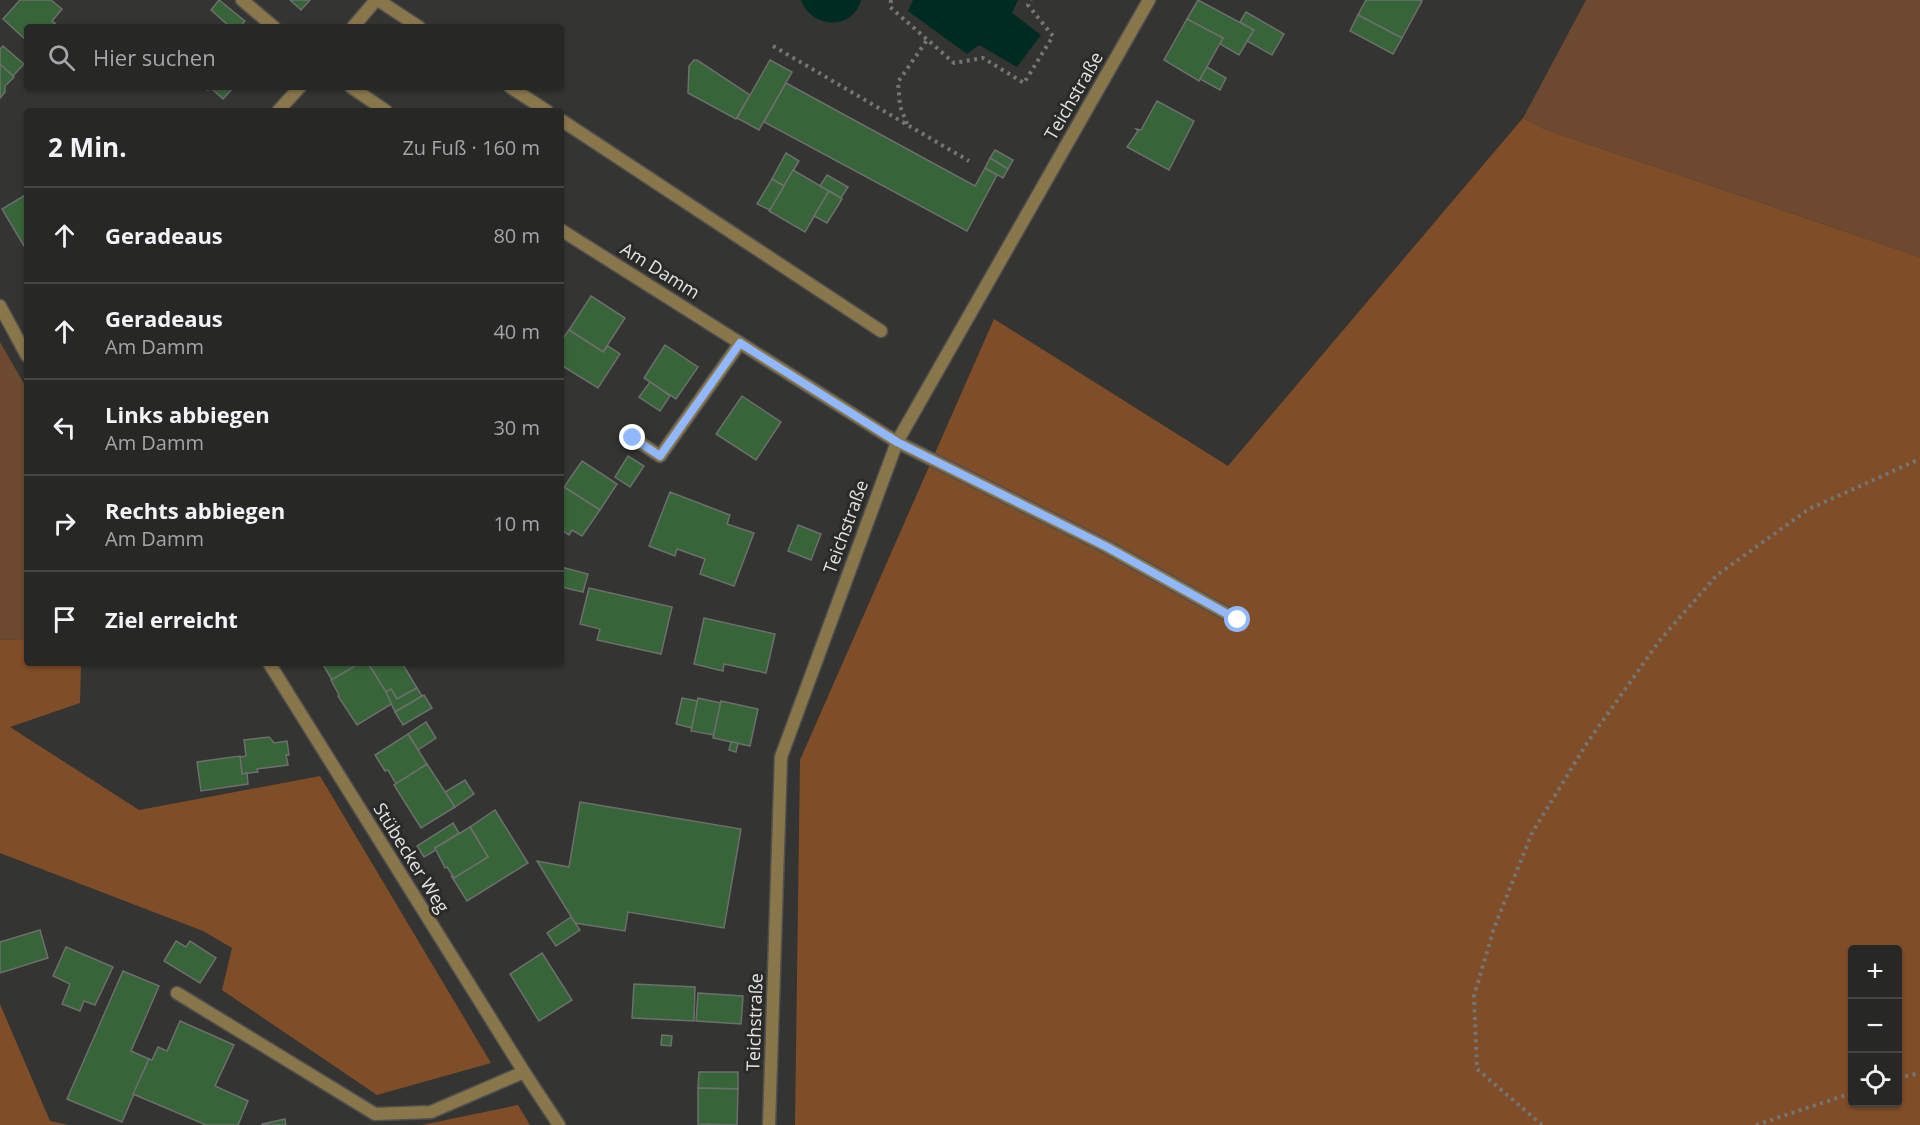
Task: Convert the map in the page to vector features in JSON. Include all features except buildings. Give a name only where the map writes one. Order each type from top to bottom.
[{"type":"street","points":[[242,0],[270,24]]},
{"type":"street","points":[[356,24],[377,0],[414,24]]},
{"type":"street","name":"Teichstraße","points":[[769,1125],[781,757],[897,442],[1149,0]]},
{"type":"street","points":[[281,108],[297,90]]},
{"type":"street","points":[[355,90],[382,108]]},
{"type":"street","points":[[515,90],[542,108]]},
{"type":"street","points":[[564,122],[881,331]]},
{"type":"street","name":"Am Damm","points":[[564,232],[897,442],[1107,547],[1238,620]]},
{"type":"street","points":[[0,306],[24,350]]},
{"type":"street","points":[[633,438],[660,456],[740,343]]},
{"type":"street","name":"Stübecker Weg","points":[[271,666],[559,1125]]},
{"type":"street","points":[[177,993],[375,1114],[431,1112],[524,1072]]},
{"type":"path","points":[[891,0],[890,7],[954,63],[983,58],[1024,83],[1053,36],[1028,5],[1030,0]]},
{"type":"path","points":[[907,125],[900,106],[898,81],[928,40]]},
{"type":"path","points":[[773,46],[969,161]]},
{"type":"path","points":[[1542,1125],[1478,1069],[1474,996],[1494,928],[1532,833],[1593,734],[1660,640],[1717,575],[1809,509],[1920,459]]},
{"type":"path","points":[[1902,1077],[1920,1073]]},
{"type":"path","points":[[1756,1125],[1848,1094]]},
{"type":"shaded area","points":[[801,0],[861,0],[857,10],[850,17],[832,22],[813,17]]},
{"type":"shaded area","points":[[913,0],[1018,0],[1012,13],[1041,35],[1017,67],[979,45],[967,54],[908,11]]},
{"type":"shaded area","points":[[1586,0],[1920,0],[1920,257],[1544,129],[1523,118]]},
{"type":"shaded area","points":[[1523,118],[1544,129],[1920,257],[1920,1125],[795,1125],[800,760],[994,319],[1228,466]]},
{"type":"shaded area","points":[[0,342],[24,384],[24,639],[0,640]]},
{"type":"shaded area","points":[[24,639],[24,666],[81,666],[80,703],[10,727],[139,810],[320,776],[491,1063],[377,1095],[222,990],[232,948],[203,931],[0,853],[0,640]]},
{"type":"shaded area","points":[[0,1004],[50,1121],[69,1125],[0,1125]]},
{"type":"shaded area","points":[[518,1105],[530,1125],[422,1125]]},
{"type":"route","points":[[633,438],[660,456],[740,343],[897,442],[1107,547],[1238,620]]}]
